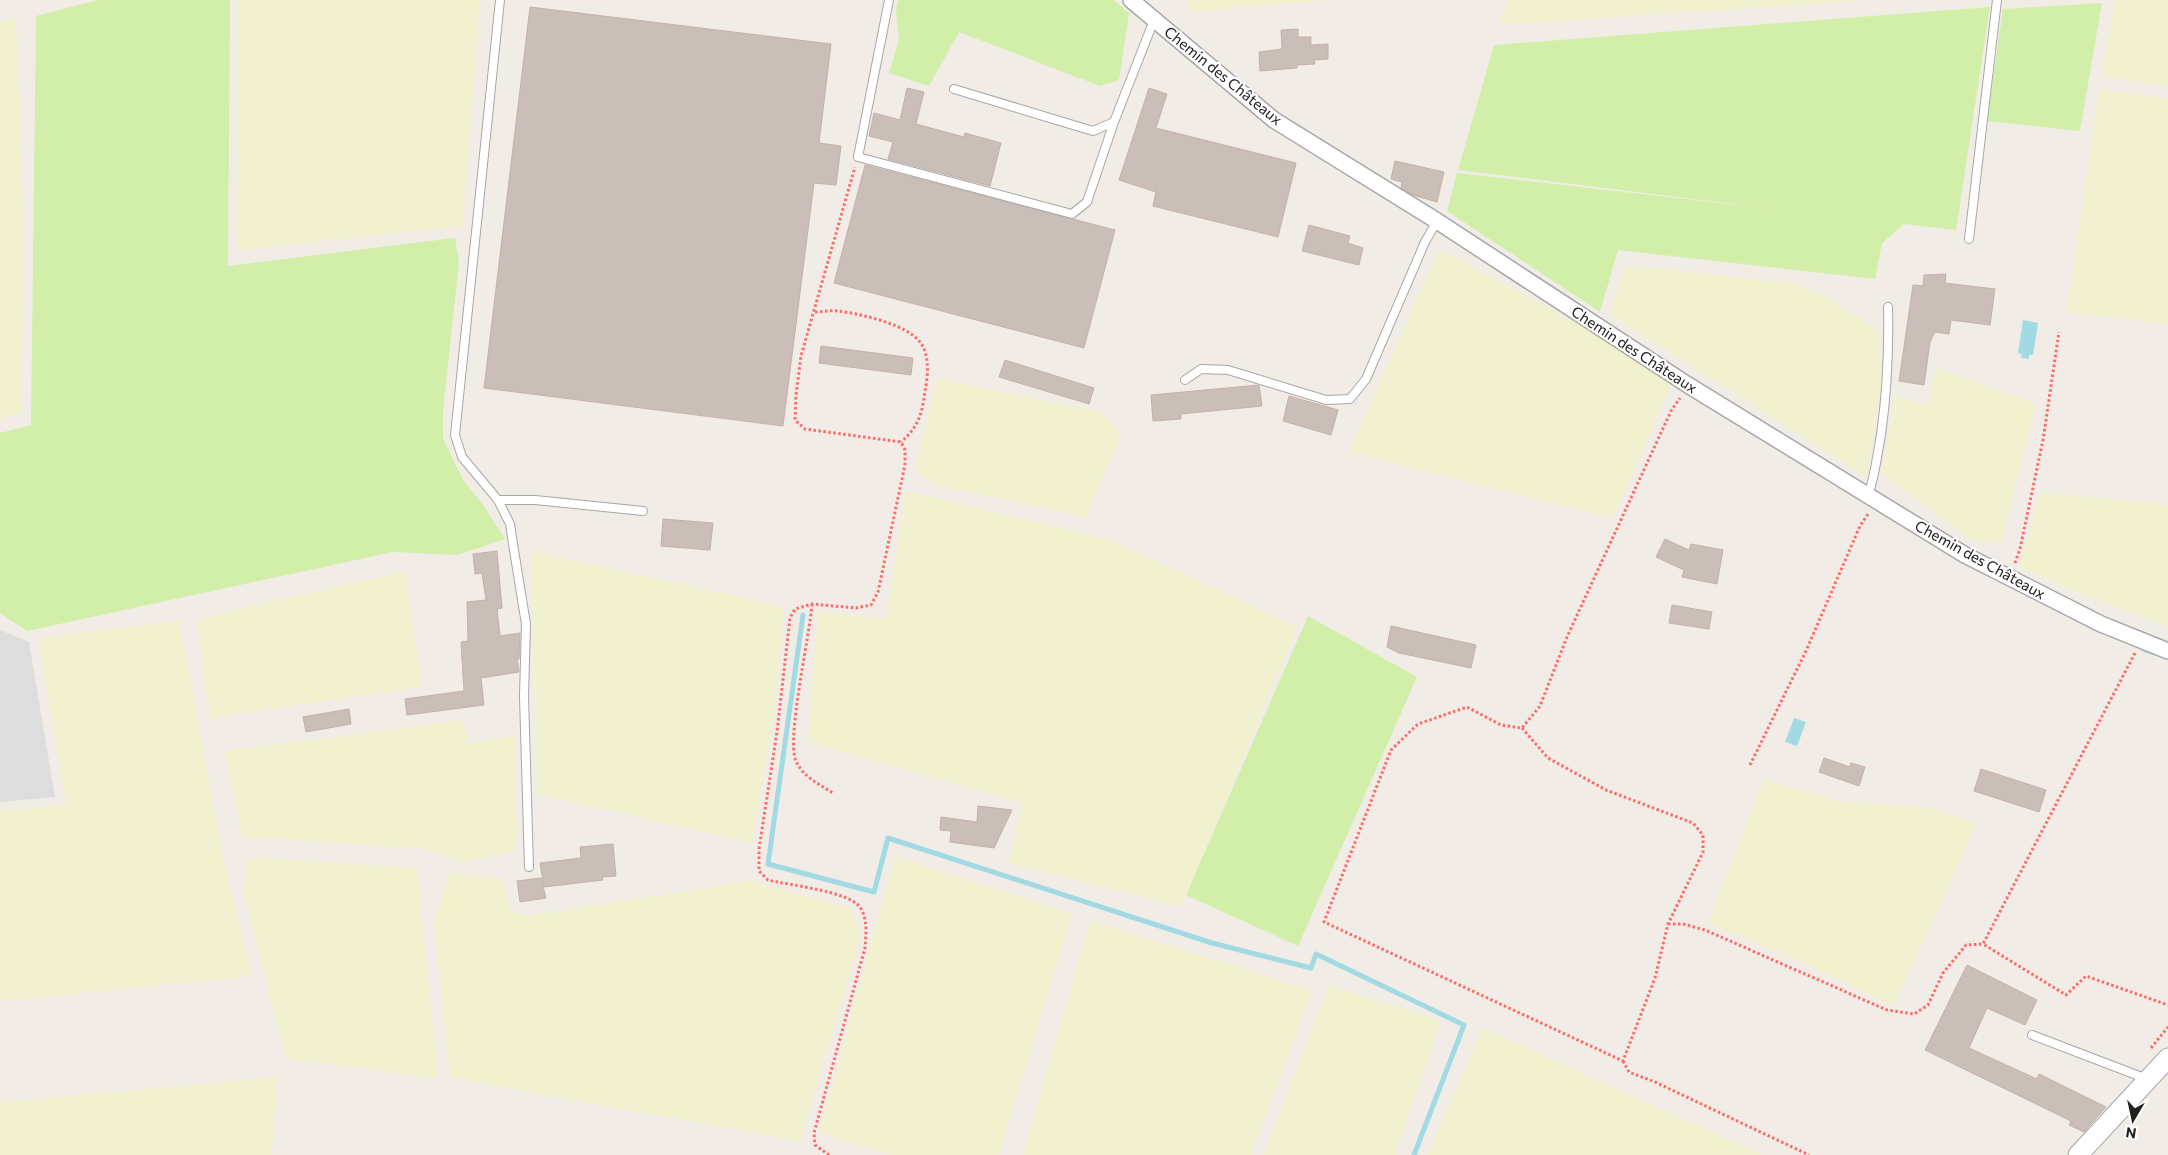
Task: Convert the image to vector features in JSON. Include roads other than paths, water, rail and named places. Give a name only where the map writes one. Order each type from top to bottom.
[{"type":"street","name":"Chemin des Châteaux","points":[[1131,0],[1274,120],[1437,221],[1688,385],[1965,555],[2101,624],[2168,652]]},
{"type":"street","points":[[2078,1155],[2168,1058]]},
{"type":"lane","points":[[500,0],[455,435],[462,458],[498,500],[510,524],[526,624],[524,696],[530,867]]},
{"type":"lane","points":[[889,0],[858,157],[1072,214],[1087,202],[1114,122],[1154,20]]},
{"type":"lane","points":[[1969,240],[1997,0]]},
{"type":"lane","points":[[954,89],[1093,131],[1114,122]]},
{"type":"lane","points":[[1185,380],[1201,369],[1228,370],[1326,400],[1350,399],[1366,379],[1425,242],[1437,221]]},
{"type":"lane","points":[[1872,498],[1887,392],[1888,307]]},
{"type":"lane","points":[[498,500],[535,500],[643,511]]},
{"type":"lane","points":[[2032,1035],[2147,1079]]},
{"type":"water","points":[[2023,320],[2038,323],[2033,355],[2029,355],[2029,359],[2021,358],[2022,354],[2018,353]]},
{"type":"water","points":[[1794,718],[1806,722],[1797,746],[1785,742]]},
{"type":"waterway","points":[[803,615],[768,864],[874,892],[888,838],[1212,943],[1311,968],[1316,954],[1464,1025],[1414,1155]]},
{"type":"waterway","points":[[2143,649],[2154,653]]}]
